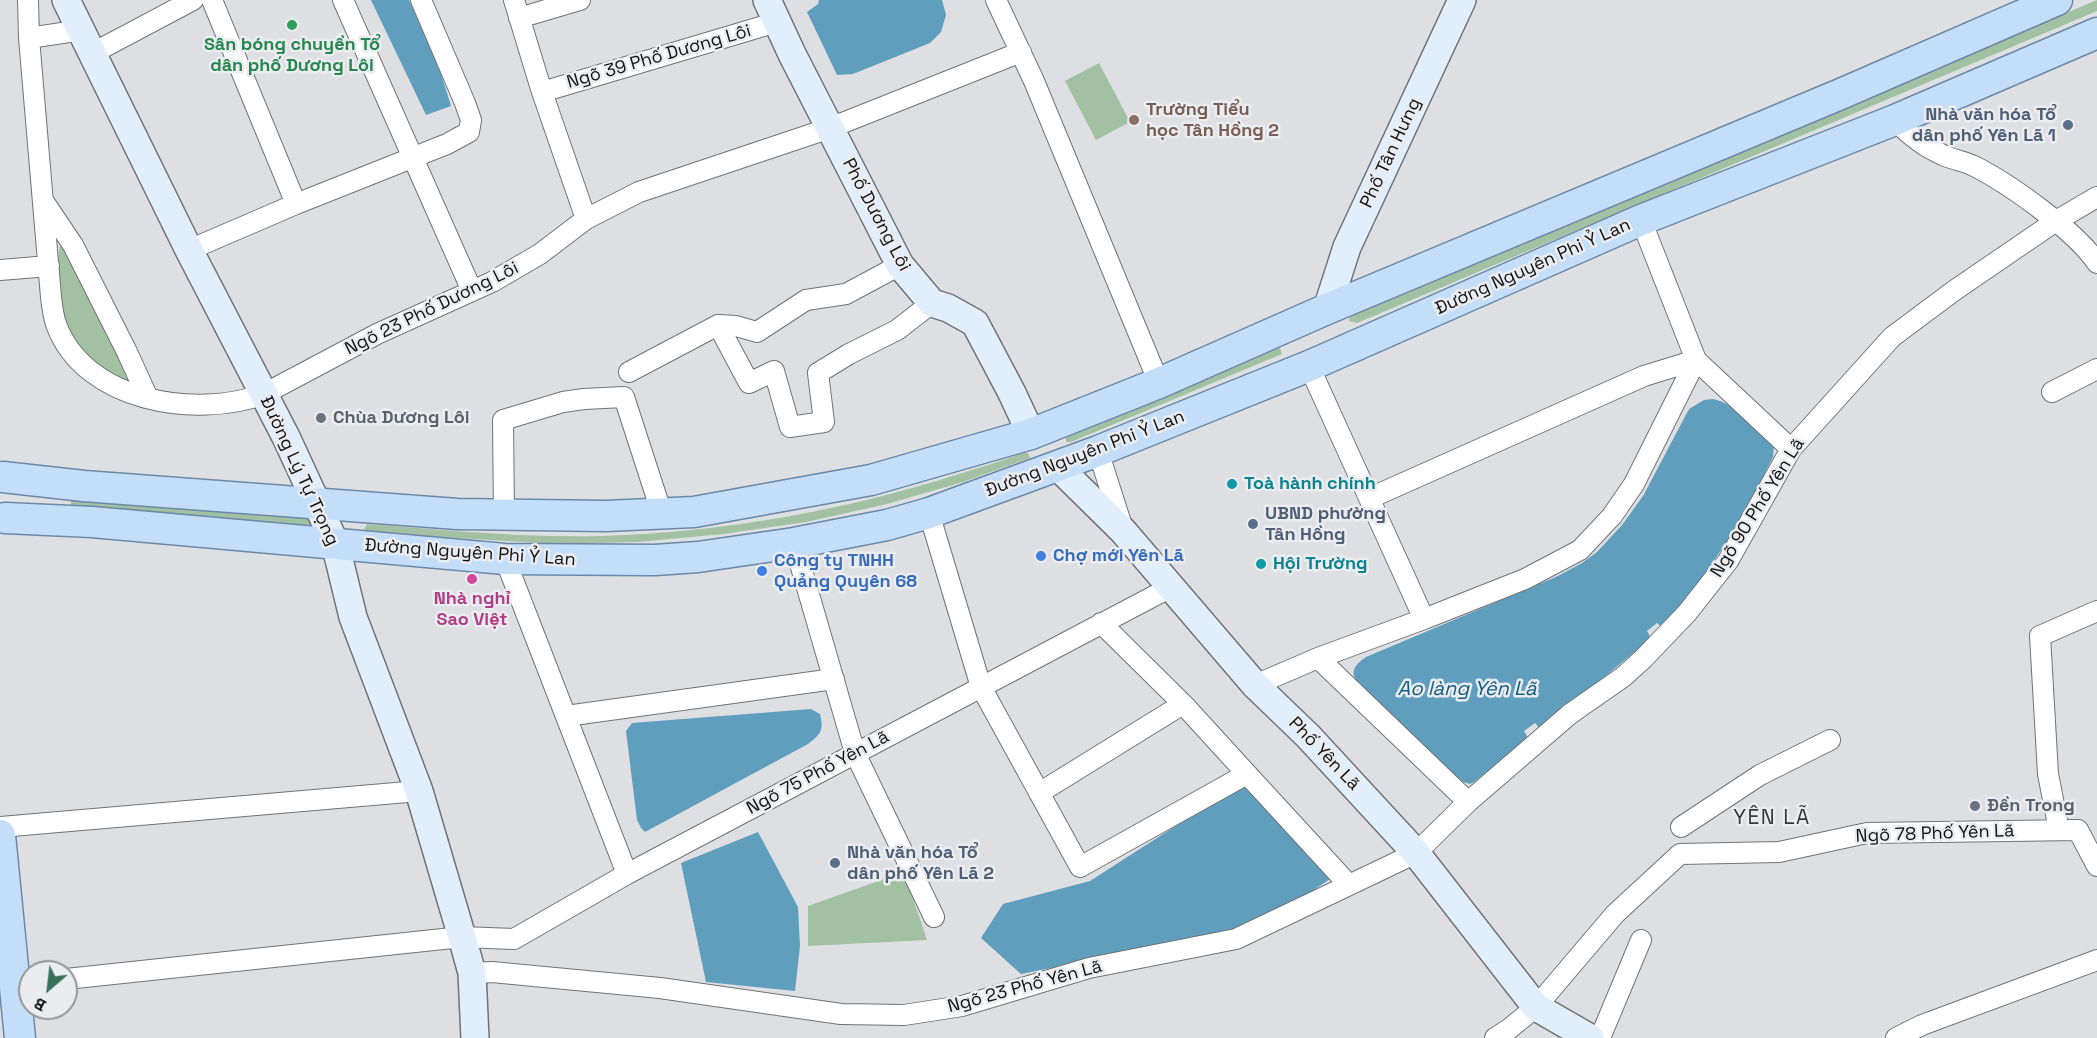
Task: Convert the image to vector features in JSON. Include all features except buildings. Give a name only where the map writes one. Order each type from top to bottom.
[{"type":"main road","points":[[3,524],[8,500],[1,475],[84,486],[457,514],[606,516],[694,512],[871,480],[1031,434],[1159,383],[1327,309],[1842,93],[2057,0]]},
{"type":"main road","name":"Đường Nguyên Phi Ỷ Lan","points":[[3,524],[92,522],[505,558],[655,560],[699,557],[794,543],[887,525],[929,513],[1098,451],[1309,366],[1641,220],[1895,120],[2097,33]]},
{"type":"main road","points":[[1309,366],[1327,309]]},
{"type":"main road","points":[[1031,434],[1057,466]]},
{"type":"main road","points":[[0,835],[19,960]]},
{"type":"main road","points":[[20,1038],[21,1020]]},
{"type":"street","name":"Ngõ 23 Phố Dương Lôi","points":[[28,0],[29,38],[51,297],[56,324],[78,358],[105,381],[126,392],[170,402],[224,404],[264,393],[377,334],[492,282],[540,254],[586,219],[639,192],[830,128],[1021,52]]},
{"type":"street","name":"Đường Lý Tự Trọng","points":[[66,0],[189,250],[286,437],[335,543],[353,617],[419,791],[462,937],[472,973],[475,1038]]},
{"type":"street","points":[[29,38],[87,42],[193,0]]},
{"type":"street","points":[[212,0],[296,204]]},
{"type":"street","points":[[342,0],[472,291]]},
{"type":"street","points":[[189,250],[296,204],[447,144],[469,132],[471,127],[465,103],[422,0]]},
{"type":"street","points":[[580,0],[516,9],[586,219]]},
{"type":"street","points":[[996,0],[1021,52],[1159,383]]},
{"type":"street","name":"Phố Tân Hưng","points":[[1327,309],[1347,247],[1462,0]]},
{"type":"street","name":"Ngõ 39 Phố Dương Lôi","points":[[542,92],[772,11]]},
{"type":"street","name":"Phố Dương Lôi","points":[[772,11],[900,265],[932,303],[948,308],[975,323],[1031,434]]},
{"type":"street","points":[[1895,120],[1919,142],[1943,155],[1974,166],[2056,221],[2097,263]]},
{"type":"street","name":"Ngõ 90 Phố Yên Lã","points":[[1416,852],[1468,802],[1570,714],[1623,677],[1644,659],[1687,613],[1728,561],[1791,449],[1892,337],[2056,221],[2097,197]]},
{"type":"street","points":[[43,200],[73,245],[123,342],[148,398]]},
{"type":"street","points":[[1641,220],[1696,360],[1791,449]]},
{"type":"street","points":[[629,372],[718,325],[736,326],[757,332],[806,300],[846,294],[900,265]]},
{"type":"street","points":[[0,270],[49,266]]},
{"type":"street","points":[[718,325],[749,383],[774,371],[790,427],[824,422],[818,373],[849,354],[897,330],[932,303]]},
{"type":"street","points":[[1370,498],[1644,376],[1696,360]]},
{"type":"street","points":[[1255,685],[1318,658],[1525,579],[1580,550],[1612,516],[1634,484],[1696,360]]},
{"type":"street","points":[[1309,366],[1424,619]]},
{"type":"street","points":[[2052,392],[2097,369]]},
{"type":"street","points":[[504,515],[503,420],[563,402],[624,397],[662,514]]},
{"type":"street","points":[[1098,451],[1123,531]]},
{"type":"street","name":"Phố Yên Lã","points":[[1057,466],[1123,531],[1255,685],[1308,736],[1416,852],[1536,1007],[1590,1038]]},
{"type":"street","points":[[929,513],[981,687],[1080,867],[1247,774]]},
{"type":"street","points":[[794,543],[855,753],[934,917]]},
{"type":"street","points":[[505,558],[627,874]]},
{"type":"street","name":"Ngõ 75 Phố Yên Lã","points":[[78,978],[462,937],[514,939],[627,874],[1171,587]]},
{"type":"street","points":[[2097,611],[2040,636],[2048,774],[2068,830],[2097,866]]},
{"type":"street","points":[[1101,624],[1183,704],[1349,885]]},
{"type":"street","points":[[1318,658],[1468,802]]},
{"type":"street","points":[[566,716],[834,680]]},
{"type":"street","points":[[1039,793],[1183,704]]},
{"type":"street","points":[[1681,826],[1760,775],[1830,740]]},
{"type":"street","points":[[0,827],[419,791]]},
{"type":"street","name":"Ngõ 78 Phố Yên Lã","points":[[1495,1038],[1536,1007],[1615,914],[1680,854],[1779,852],[1867,833],[2068,830]]},
{"type":"street","name":"Ngõ 23 Phố Yên Lã","points":[[472,973],[492,972],[660,988],[841,1014],[904,1015],[962,1006],[1089,968],[1236,939],[1416,852]]},
{"type":"street","points":[[1600,1038],[1641,940]]},
{"type":"street","points":[[1896,1038],[1922,1025],[2097,960]]},
{"type":"green space","points":[[2097,0],[2097,11],[1357,323],[1349,321],[1350,317],[1364,310]]},
{"type":"green space","points":[[1099,63],[1130,122],[1096,140],[1065,81]]},
{"type":"green space","points":[[63,244],[131,381],[125,383],[92,361],[83,353],[68,330],[61,305],[58,278],[59,251]]},
{"type":"green space","points":[[1280,348],[1282,354],[1071,442],[1066,442],[1066,436]]},
{"type":"green space","points":[[1028,453],[1030,458],[963,482],[887,504],[806,522],[723,534],[638,542],[557,544],[373,533],[364,530],[367,524],[544,536],[603,536],[693,530],[783,517],[872,499]]},
{"type":"green space","points":[[71,500],[315,519],[315,528],[71,507]]},
{"type":"green space","points":[[904,872],[927,940],[808,946],[808,906]]},
{"type":"water","points":[[371,0],[409,0],[438,64],[451,106],[426,115]]},
{"type":"water","points":[[819,0],[942,0],[946,15],[941,32],[930,43],[853,74],[837,75],[807,12],[818,4]]},
{"type":"water","name":"Ao làng Yên Lã","points":[[1713,399],[1739,411],[1774,445],[1773,457],[1736,529],[1686,600],[1663,628],[1657,623],[1647,631],[1651,638],[1541,730],[1535,723],[1524,731],[1528,738],[1474,782],[1470,784],[1460,781],[1357,681],[1354,674],[1355,668],[1366,657],[1558,576],[1597,552],[1622,525],[1643,496],[1689,409],[1704,400]]},
{"type":"water","points":[[811,709],[820,714],[822,724],[819,735],[808,744],[645,832],[641,828],[637,820],[626,731],[632,723]]},
{"type":"water","points":[[1241,784],[1333,877],[1257,928],[1021,974],[981,938],[1003,904],[1090,881]]},
{"type":"water","points":[[758,832],[798,907],[800,946],[795,991],[706,982],[681,863]]},
{"type":"place","name":"Sân bóng chuyền Tổ dân phố Dương Lôi","points":[[292,25]]},
{"type":"place","name":"Trường Tiểu học Tân Hồng 2","points":[[1134,120]]},
{"type":"place","name":"Nhà văn hóa Tổ dân phố Yên Lã 1","points":[[2068,125]]},
{"type":"place","name":"Chùa Dương Lôi","points":[[321,418]]},
{"type":"place","name":"Toà hành chính","points":[[1232,484]]},
{"type":"place","name":"UBND phường Tân Hồng","points":[[1253,524]]},
{"type":"place","name":"Chợ mới Yên Lã","points":[[1041,556]]},
{"type":"place","name":"Hội Trường","points":[[1261,564]]},
{"type":"place","name":"Công ty TNHH Quảng Quyên 68","points":[[762,571]]},
{"type":"place","name":"Nhà nghỉ Sao Việt","points":[[472,579]]},
{"type":"place","name":"Đền Trong","points":[[1975,806]]},
{"type":"place","name":"Nhà văn hóa Tổ dân phố Yên Lã 2","points":[[835,863]]},
{"type":"district","name":"YÊN LÃ","points":[[1772,818]]}]
